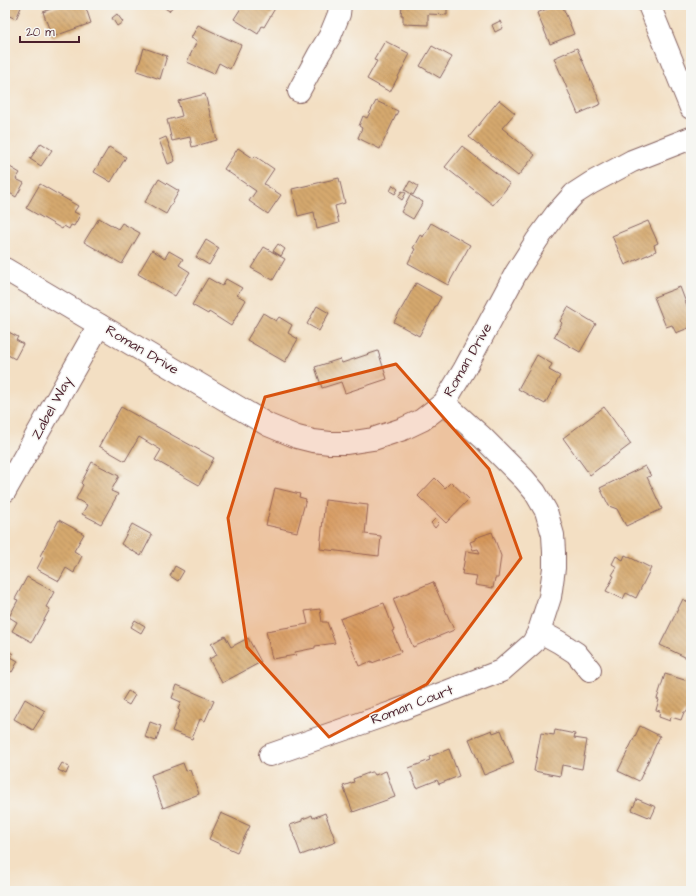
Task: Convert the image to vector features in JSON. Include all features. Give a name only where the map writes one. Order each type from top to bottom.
[{"type":"street","points":[[299,91],[330,36],[339,14],[340,5]]},
{"type":"street","points":[[649,5],[691,108]]},
{"type":"street","name":"Roman Drive","points":[[5,269],[268,425],[297,437],[313,441],[347,443],[373,439],[403,429],[422,420],[444,403],[464,370],[516,273],[556,214],[574,194],[632,161],[691,138]]},
{"type":"street","name":"Zabel Way","points":[[5,491],[99,324]]},
{"type":"street","name":"Roman Court","points":[[270,755],[391,713],[500,671],[533,643],[539,631],[550,597],[554,568],[553,535],[546,511],[535,492],[524,479],[482,437],[444,403]]},
{"type":"street","points":[[539,631],[576,653],[590,670]]},
{"type":"highlighted area","points":[[396,364],[489,469],[521,558],[427,684],[329,737],[247,647],[228,518],[265,397]]},
{"type":"building","points":[[5,5],[22,5],[16,19],[5,14]]},
{"type":"building","points":[[61,5],[85,5],[91,23],[52,37],[43,12]]},
{"type":"building","points":[[161,5],[174,5],[169,11]]},
{"type":"building","points":[[243,5],[277,5],[258,34],[234,19]]},
{"type":"building","points":[[402,5],[447,5],[447,15],[428,14],[428,25],[403,24],[403,15],[401,15]]},
{"type":"building","points":[[556,5],[562,5],[574,34],[550,44],[537,13]]},
{"type":"building","points":[[117,14],[123,22],[117,26],[112,18]]},
{"type":"building","points":[[500,21],[503,28],[495,32],[492,25]]},
{"type":"building","points":[[198,25],[241,45],[230,69],[219,63],[214,74],[187,62],[197,41],[191,38]]},
{"type":"building","points":[[385,41],[410,54],[390,92],[367,79],[377,61],[374,60]]},
{"type":"building","points":[[432,46],[452,57],[440,78],[420,66]]},
{"type":"building","points":[[144,48],[167,56],[160,79],[137,71]]},
{"type":"building","points":[[577,48],[601,104],[578,114],[554,58]]},
{"type":"building","points":[[205,94],[217,140],[192,147],[190,137],[172,141],[167,120],[182,116],[178,101]]},
{"type":"building","points":[[499,100],[515,113],[502,128],[535,155],[518,176],[469,137]]},
{"type":"building","points":[[376,101],[398,111],[380,149],[358,138],[362,128],[359,126],[363,116],[367,118]]},
{"type":"building","points":[[166,137],[175,161],[168,164],[159,140]]},
{"type":"building","points":[[41,143],[52,150],[41,166],[30,159]]},
{"type":"building","points":[[462,146],[510,184],[493,205],[445,167]]},
{"type":"building","points":[[109,147],[126,157],[111,182],[94,172]]},
{"type":"building","points":[[238,148],[253,158],[255,156],[274,169],[264,184],[281,195],[268,214],[249,201],[256,191],[224,169]]},
{"type":"building","points":[[5,164],[20,173],[16,179],[24,183],[16,197],[8,192],[6,196],[5,195]]},
{"type":"building","points":[[339,178],[345,203],[335,206],[339,223],[317,229],[314,212],[298,216],[292,189]]},
{"type":"building","points":[[159,179],[179,191],[166,214],[145,202]]},
{"type":"building","points":[[410,181],[418,186],[413,195],[405,190]]},
{"type":"building","points":[[40,184],[78,206],[74,212],[80,215],[74,226],[71,225],[69,229],[64,226],[62,229],[26,208]]},
{"type":"building","points":[[393,185],[398,189],[395,194],[390,191]]},
{"type":"building","points":[[402,191],[406,193],[402,200],[398,197]]},
{"type":"building","points":[[410,195],[423,202],[413,219],[401,212]]},
{"type":"building","points":[[99,218],[118,229],[122,223],[140,233],[122,264],[84,242]]},
{"type":"building","points":[[648,221],[658,243],[654,245],[656,251],[625,265],[612,236]]},
{"type":"building","points":[[431,223],[470,245],[448,285],[408,263],[415,249],[413,248],[420,235],[423,237]]},
{"type":"building","points":[[206,240],[219,248],[209,265],[196,257]]},
{"type":"building","points":[[278,244],[285,249],[281,256],[273,251]]},
{"type":"building","points":[[264,247],[285,259],[273,280],[251,268]]},
{"type":"building","points":[[152,250],[165,258],[169,251],[183,259],[179,265],[190,272],[175,296],[138,274]]},
{"type":"building","points":[[208,278],[222,286],[226,279],[242,288],[237,295],[246,300],[231,326],[209,312],[208,314],[192,305]]},
{"type":"building","points":[[416,283],[441,297],[419,336],[394,322]]},
{"type":"building","points":[[680,287],[691,316],[691,327],[676,333],[672,325],[666,327],[654,297]]},
{"type":"building","points":[[317,306],[329,313],[319,331],[307,324]]},
{"type":"building","points":[[568,307],[596,324],[580,352],[554,337],[562,323],[560,321]]},
{"type":"building","points":[[263,313],[276,321],[279,317],[292,325],[288,333],[298,339],[285,362],[247,340]]},
{"type":"building","points":[[5,330],[18,337],[16,340],[23,344],[15,359],[8,355],[5,361]]},
{"type":"building","points":[[378,351],[387,379],[345,393],[341,382],[322,388],[315,367],[340,359],[342,363]]},
{"type":"building","points":[[537,355],[552,364],[549,370],[560,376],[545,404],[518,389]]},
{"type":"building","points":[[691,377],[691,387],[687,379]]},
{"type":"building","points":[[121,407],[214,458],[199,485],[155,460],[161,450],[139,437],[125,461],[99,446]]},
{"type":"building","points":[[604,407],[631,444],[590,475],[563,438]]},
{"type":"building","points":[[92,462],[119,476],[111,491],[118,494],[101,524],[82,514],[87,505],[76,499],[83,485],[81,483]]},
{"type":"building","points":[[645,466],[651,476],[647,477],[662,509],[626,526],[617,509],[609,506],[600,488]]},
{"type":"building","points":[[435,478],[445,488],[451,482],[469,499],[446,523],[418,496]]},
{"type":"building","points":[[275,488],[300,494],[299,497],[306,499],[297,532],[266,525]]},
{"type":"building","points":[[325,500],[368,505],[365,534],[381,536],[379,556],[320,549]]},
{"type":"building","points":[[435,519],[439,523],[435,528],[431,523]]},
{"type":"building","points":[[59,520],[84,534],[74,551],[82,556],[74,573],[66,568],[59,581],[37,569],[43,557],[40,556]]},
{"type":"building","points":[[132,524],[152,535],[141,556],[121,544]]},
{"type":"building","points":[[492,532],[501,556],[498,578],[495,578],[493,588],[475,585],[477,576],[462,574],[466,551],[480,553],[478,549],[473,550],[470,542],[475,540],[475,538]]},
{"type":"building","points":[[625,555],[651,568],[636,598],[626,593],[623,599],[606,591],[614,576],[612,575],[617,567],[612,564],[616,556],[623,560]]},
{"type":"building","points":[[175,566],[184,571],[178,581],[170,576]]},
{"type":"building","points":[[27,577],[54,592],[46,607],[50,609],[32,642],[12,631],[17,622],[9,617],[18,600],[15,599]]},
{"type":"building","points":[[433,582],[454,630],[413,647],[393,599]]},
{"type":"building","points":[[683,599],[691,604],[691,650],[687,658],[660,645]]},
{"type":"building","points":[[384,603],[394,630],[392,631],[401,652],[372,663],[372,661],[359,666],[340,619]]},
{"type":"building","points":[[320,609],[322,622],[327,622],[335,643],[315,646],[315,648],[295,652],[296,655],[272,659],[266,631],[308,624],[305,611]]},
{"type":"building","points":[[135,620],[145,626],[141,633],[131,627]]},
{"type":"building","points":[[225,636],[231,647],[248,638],[261,662],[222,683],[209,659],[217,655],[211,644]]},
{"type":"building","points":[[5,649],[13,654],[11,657],[18,661],[12,672],[5,668]]},
{"type":"building","points":[[665,674],[691,682],[691,701],[687,712],[684,712],[681,720],[671,717],[670,721],[659,717],[660,711],[656,710],[659,700],[657,699]]},
{"type":"building","points":[[177,685],[214,701],[205,721],[200,719],[192,739],[172,731],[180,711],[178,709],[181,702],[172,698]]},
{"type":"building","points":[[128,691],[135,695],[129,705],[122,701]]},
{"type":"building","points":[[25,699],[45,711],[33,730],[14,719]]},
{"type":"building","points":[[150,722],[161,726],[156,741],[145,737]]},
{"type":"building","points":[[640,726],[660,736],[639,781],[618,771]]},
{"type":"building","points":[[492,730],[493,733],[501,730],[514,763],[484,775],[469,739]]},
{"type":"building","points":[[555,730],[575,734],[574,738],[587,740],[582,769],[562,765],[560,776],[534,771],[541,733],[554,735]]},
{"type":"building","points":[[449,749],[459,776],[439,784],[437,780],[417,788],[409,768],[430,760],[429,757]]},
{"type":"building","points":[[62,763],[69,767],[66,774],[58,770]]},
{"type":"building","points":[[183,763],[186,771],[190,770],[199,794],[163,808],[151,775]]},
{"type":"building","points":[[386,771],[395,797],[353,812],[343,786],[354,782],[353,779],[371,772],[375,775]]},
{"type":"building","points":[[637,799],[656,807],[651,818],[632,810]]},
{"type":"building","points":[[221,813],[250,826],[237,852],[209,839]]},
{"type":"building","points":[[325,813],[336,842],[301,855],[290,825],[302,821],[302,819],[312,815],[313,818]]}]
